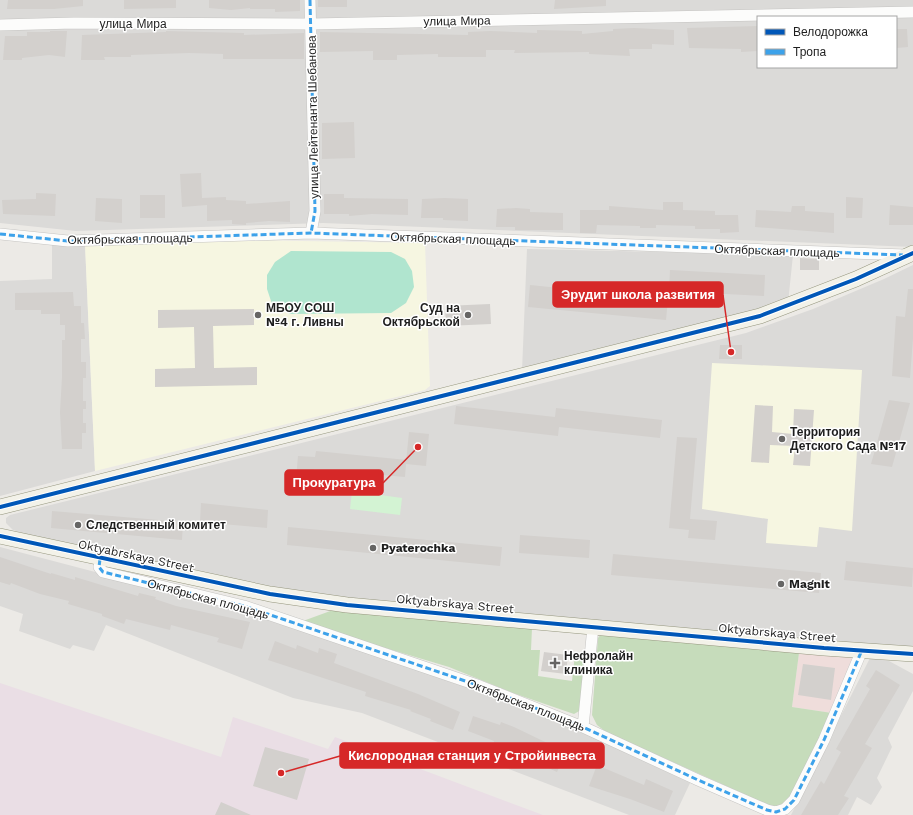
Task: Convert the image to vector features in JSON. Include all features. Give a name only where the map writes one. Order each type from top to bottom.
[{"type":"street","name":"улица Лейтенанта Шебанова","points":[[310,0],[312,24],[315,211],[311,233]]},
{"type":"street","name":"улица Мира","points":[[0,25],[74,23],[312,24],[913,12]]},
{"type":"street","name":"Октябрьская площадь","points":[[0,234],[68,241],[311,233],[910,254]]},
{"type":"street","points":[[0,507],[760,316],[816,296],[882,268],[910,254]]},
{"type":"street","name":"Oktyabrskaya Street","points":[[2,536],[100,559],[270,594],[347,604],[913,654]]},
{"type":"street","name":"Октябрьская площадь","points":[[100,559],[99,567],[103,572],[244,606],[480,686],[584,727],[698,780],[767,810],[776,812],[785,809],[794,800],[824,740],[862,650]]},
{"type":"street","points":[[584,727],[594,627]]},
{"type":"shaded area","points":[[0,0],[913,0],[913,247],[323,223],[76,231],[0,223]]},
{"type":"shaded area","name":"МБОУ СОШ №4 г. Ливны","points":[[165,239],[425,243],[430,386],[425,390],[95,471],[85,244]]},
{"type":"shaded area","points":[[52,244],[85,244],[95,471],[0,496],[0,281],[52,279]]},
{"type":"shaded area","points":[[527,249],[793,255],[788,303],[522,371]]},
{"type":"shaded area","points":[[913,265],[913,648],[594,623],[271,590],[34,537],[13,530],[6,523],[6,518],[10,515],[746,333],[813,309]],"holes":[[[768,519],[818,527],[817,547],[766,542]]]},
{"type":"shaded area","name":"Территория Детского Сада №17","points":[[712,363],[862,370],[852,531],[819,527],[817,547],[766,543],[768,519],[702,509]]},
{"type":"shaded area","points":[[0,547],[240,610],[477,691],[592,737],[690,783],[675,815],[629,815],[362,713],[293,698],[106,625],[94,651],[73,645],[70,649],[19,631],[23,614],[0,606]]},
{"type":"shaded area","points":[[799,653],[856,656],[832,713],[792,707]]},
{"type":"shaded area","points":[[870,658],[889,661],[913,674],[913,691],[888,738],[892,747],[877,778],[882,787],[871,805],[857,797],[848,815],[791,815]]},
{"type":"shaded area","points":[[0,683],[221,757],[233,717],[328,749],[335,737],[543,815],[0,815]]},
{"type":"green space","points":[[291,251],[391,252],[405,259],[412,271],[414,287],[406,303],[391,313],[290,314],[272,304],[267,289],[267,275],[275,262]]},
{"type":"green space","points":[[352,491],[402,498],[400,515],[350,509]]},
{"type":"green space","points":[[333,610],[532,628],[531,650],[540,650],[538,676],[572,681],[575,654],[587,656],[581,710],[574,714],[513,693],[449,667],[305,624],[303,621]]},
{"type":"green space","points":[[601,634],[799,653],[792,707],[832,713],[790,801],[783,805],[773,807],[606,732],[597,725],[592,715],[598,638]]},
{"type":"building","points":[[8,0],[83,0],[83,6],[54,9],[7,9]]},
{"type":"building","points":[[124,0],[176,0],[176,8],[124,9]]},
{"type":"building","points":[[209,0],[300,0],[300,11],[275,12],[275,9],[250,8],[231,10],[209,8]]},
{"type":"building","points":[[318,0],[347,0],[347,7],[318,7]]},
{"type":"building","points":[[555,0],[606,0],[606,6],[554,9]]},
{"type":"building","points":[[757,26],[757,51],[741,52],[741,49],[689,48],[687,28]]},
{"type":"building","points":[[634,28],[674,30],[674,45],[652,44],[652,49],[629,49],[630,56],[589,54],[589,52],[514,53],[515,50],[486,50],[486,57],[438,57],[438,54],[397,55],[397,60],[373,60],[373,51],[320,52],[320,32],[468,35],[468,32],[490,31],[537,33],[537,30],[582,31],[582,34],[613,31],[613,29]]},
{"type":"building","points":[[897,29],[907,29],[908,47],[897,48]]},
{"type":"building","points":[[67,31],[65,57],[49,55],[22,58],[22,60],[3,60],[5,36],[27,36],[27,32]]},
{"type":"building","points":[[166,31],[244,33],[244,35],[304,33],[304,59],[223,59],[223,54],[189,53],[131,55],[131,57],[104,57],[105,60],[81,60],[82,35]]},
{"type":"building","points":[[354,122],[355,158],[322,159],[322,123]]},
{"type":"building","points":[[201,173],[202,198],[226,197],[226,200],[246,201],[246,204],[290,201],[290,222],[269,221],[246,223],[246,225],[232,224],[232,220],[207,221],[207,205],[182,207],[180,174]]},
{"type":"building","points":[[36,193],[56,194],[55,216],[3,214],[2,200],[36,199]]},
{"type":"building","points":[[324,194],[344,194],[344,198],[408,199],[408,215],[372,214],[349,216],[349,214],[324,214]]},
{"type":"building","points":[[140,195],[165,195],[165,218],[140,218]]},
{"type":"building","points":[[846,197],[863,198],[862,218],[846,218]]},
{"type":"building","points":[[96,198],[122,199],[122,223],[95,221]]},
{"type":"building","points":[[422,199],[468,199],[468,221],[443,220],[443,218],[421,218]]},
{"type":"building","points":[[663,202],[683,202],[683,210],[715,211],[715,215],[738,215],[739,232],[720,233],[720,229],[695,229],[695,226],[656,225],[656,228],[640,228],[640,226],[597,225],[596,233],[580,233],[580,210],[609,210],[609,206],[663,210]]},
{"type":"building","points":[[890,205],[913,207],[913,225],[889,225]]},
{"type":"building","points":[[792,206],[805,206],[805,211],[834,213],[834,233],[755,227],[756,210],[791,212]]},
{"type":"building","points":[[497,209],[530,209],[530,212],[563,213],[563,230],[515,230],[515,227],[496,227]]},
{"type":"building","points":[[800,258],[819,259],[819,270],[800,270]]},
{"type":"building","points":[[670,270],[765,275],[764,296],[669,291]]},
{"type":"building","points":[[530,285],[668,299],[666,320],[528,307]]},
{"type":"building","points":[[908,289],[913,289],[913,338],[910,378],[892,376],[896,316],[905,317]]},
{"type":"building","points":[[73,292],[74,306],[81,306],[81,323],[84,323],[85,339],[81,339],[81,362],[86,362],[86,378],[83,378],[83,401],[86,401],[86,409],[83,409],[83,423],[86,423],[86,433],[82,433],[82,449],[62,449],[60,412],[62,340],[65,340],[65,325],[60,325],[60,314],[41,314],[41,310],[15,310],[15,293]]},
{"type":"building","name":"Суд на Октябрьской","points":[[490,304],[491,324],[446,326],[445,306]]},
{"type":"building","points":[[254,309],[254,325],[213,326],[214,368],[257,367],[257,385],[155,387],[155,369],[195,368],[194,327],[158,328],[158,310]]},
{"type":"building","points":[[720,345],[742,345],[742,359],[719,359]]},
{"type":"building","points":[[889,400],[910,403],[892,467],[871,464]]},
{"type":"building","points":[[755,405],[773,406],[772,432],[793,434],[794,409],[814,410],[810,466],[793,465],[795,446],[770,445],[769,463],[751,462]]},
{"type":"building","points":[[456,406],[555,417],[556,408],[662,420],[660,438],[559,427],[558,436],[454,424]]},
{"type":"building","points":[[409,432],[429,434],[426,466],[406,464],[405,477],[314,469],[313,480],[296,479],[298,456],[315,457],[316,451],[406,460]]},
{"type":"building","points":[[677,437],[697,438],[690,519],[717,521],[715,540],[688,538],[689,530],[669,528]]},
{"type":"building","points":[[201,503],[268,510],[267,528],[200,522]]},
{"type":"building","points":[[52,511],[183,522],[182,540],[51,528]]},
{"type":"building","points":[[288,527],[502,547],[500,566],[287,545]]},
{"type":"building","points":[[520,535],[590,540],[589,558],[519,553]]},
{"type":"building","points":[[613,554],[821,573],[819,593],[611,575]]},
{"type":"building","points":[[0,557],[51,574],[75,580],[75,577],[138,596],[139,593],[156,597],[155,599],[176,606],[250,622],[242,649],[217,642],[219,638],[171,625],[170,630],[126,619],[124,624],[102,616],[102,614],[68,604],[69,601],[40,594],[11,583],[10,585],[0,582]]},
{"type":"building","points":[[846,561],[913,568],[912,587],[844,580]]},
{"type":"building","points":[[275,641],[296,649],[297,645],[318,653],[319,648],[337,654],[334,663],[418,694],[460,712],[453,730],[430,721],[431,719],[410,711],[411,710],[365,696],[366,692],[268,660]]},
{"type":"building","name":"Нефролайн клиника","points":[[544,652],[568,655],[566,674],[541,671]]},
{"type":"building","points":[[803,664],[835,668],[831,700],[798,695]]},
{"type":"building","points":[[876,670],[900,685],[865,744],[872,748],[844,796],[849,798],[838,815],[801,815],[821,781],[824,784],[841,752],[836,749],[870,689],[866,686]]},
{"type":"building","points":[[473,716],[500,725],[501,722],[514,727],[566,752],[557,772],[524,757],[523,760],[508,756],[509,753],[492,748],[494,741],[468,731]]},
{"type":"building","points":[[265,747],[309,759],[297,800],[253,786]]},
{"type":"building","points":[[597,765],[644,785],[646,779],[673,791],[664,812],[589,786]]},
{"type":"building","points":[[221,802],[251,815],[215,815]]},
{"type":"marked path","points":[[310,0],[315,211],[311,233]]},
{"type":"marked path","points":[[0,234],[68,241],[311,233],[903,255]]},
{"type":"marked path","points":[[100,559],[99,567],[103,572],[244,606],[480,686],[583,727],[698,780],[767,810],[776,812],[785,809],[794,800],[824,740],[862,650]]},
{"type":"cycle path","points":[[0,507],[760,316],[856,279],[913,253]]},
{"type":"cycle path","points":[[0,536],[270,594],[347,605],[824,648],[913,654]]},
{"type":"place","name":"МБОУ СОШ №4 г. Ливны","points":[[258,315]]},
{"type":"place","name":"Суд на Октябрьской","points":[[468,315]]},
{"type":"place","name":"Эрудит школа развития","points":[[731,352]]},
{"type":"place","name":"Территория Детского Сада №17","points":[[782,439]]},
{"type":"place","name":"Прокуратура","points":[[418,447]]},
{"type":"place","name":"Следственный комитет","points":[[78,525]]},
{"type":"place","name":"Pyaterochka","points":[[373,548]]},
{"type":"place","name":"Magnit","points":[[781,584]]},
{"type":"place","name":"Нефролайн клиника","points":[[555,663]]},
{"type":"place","name":"Кислородная станция у Стройинвеста","points":[[281,773]]}]
